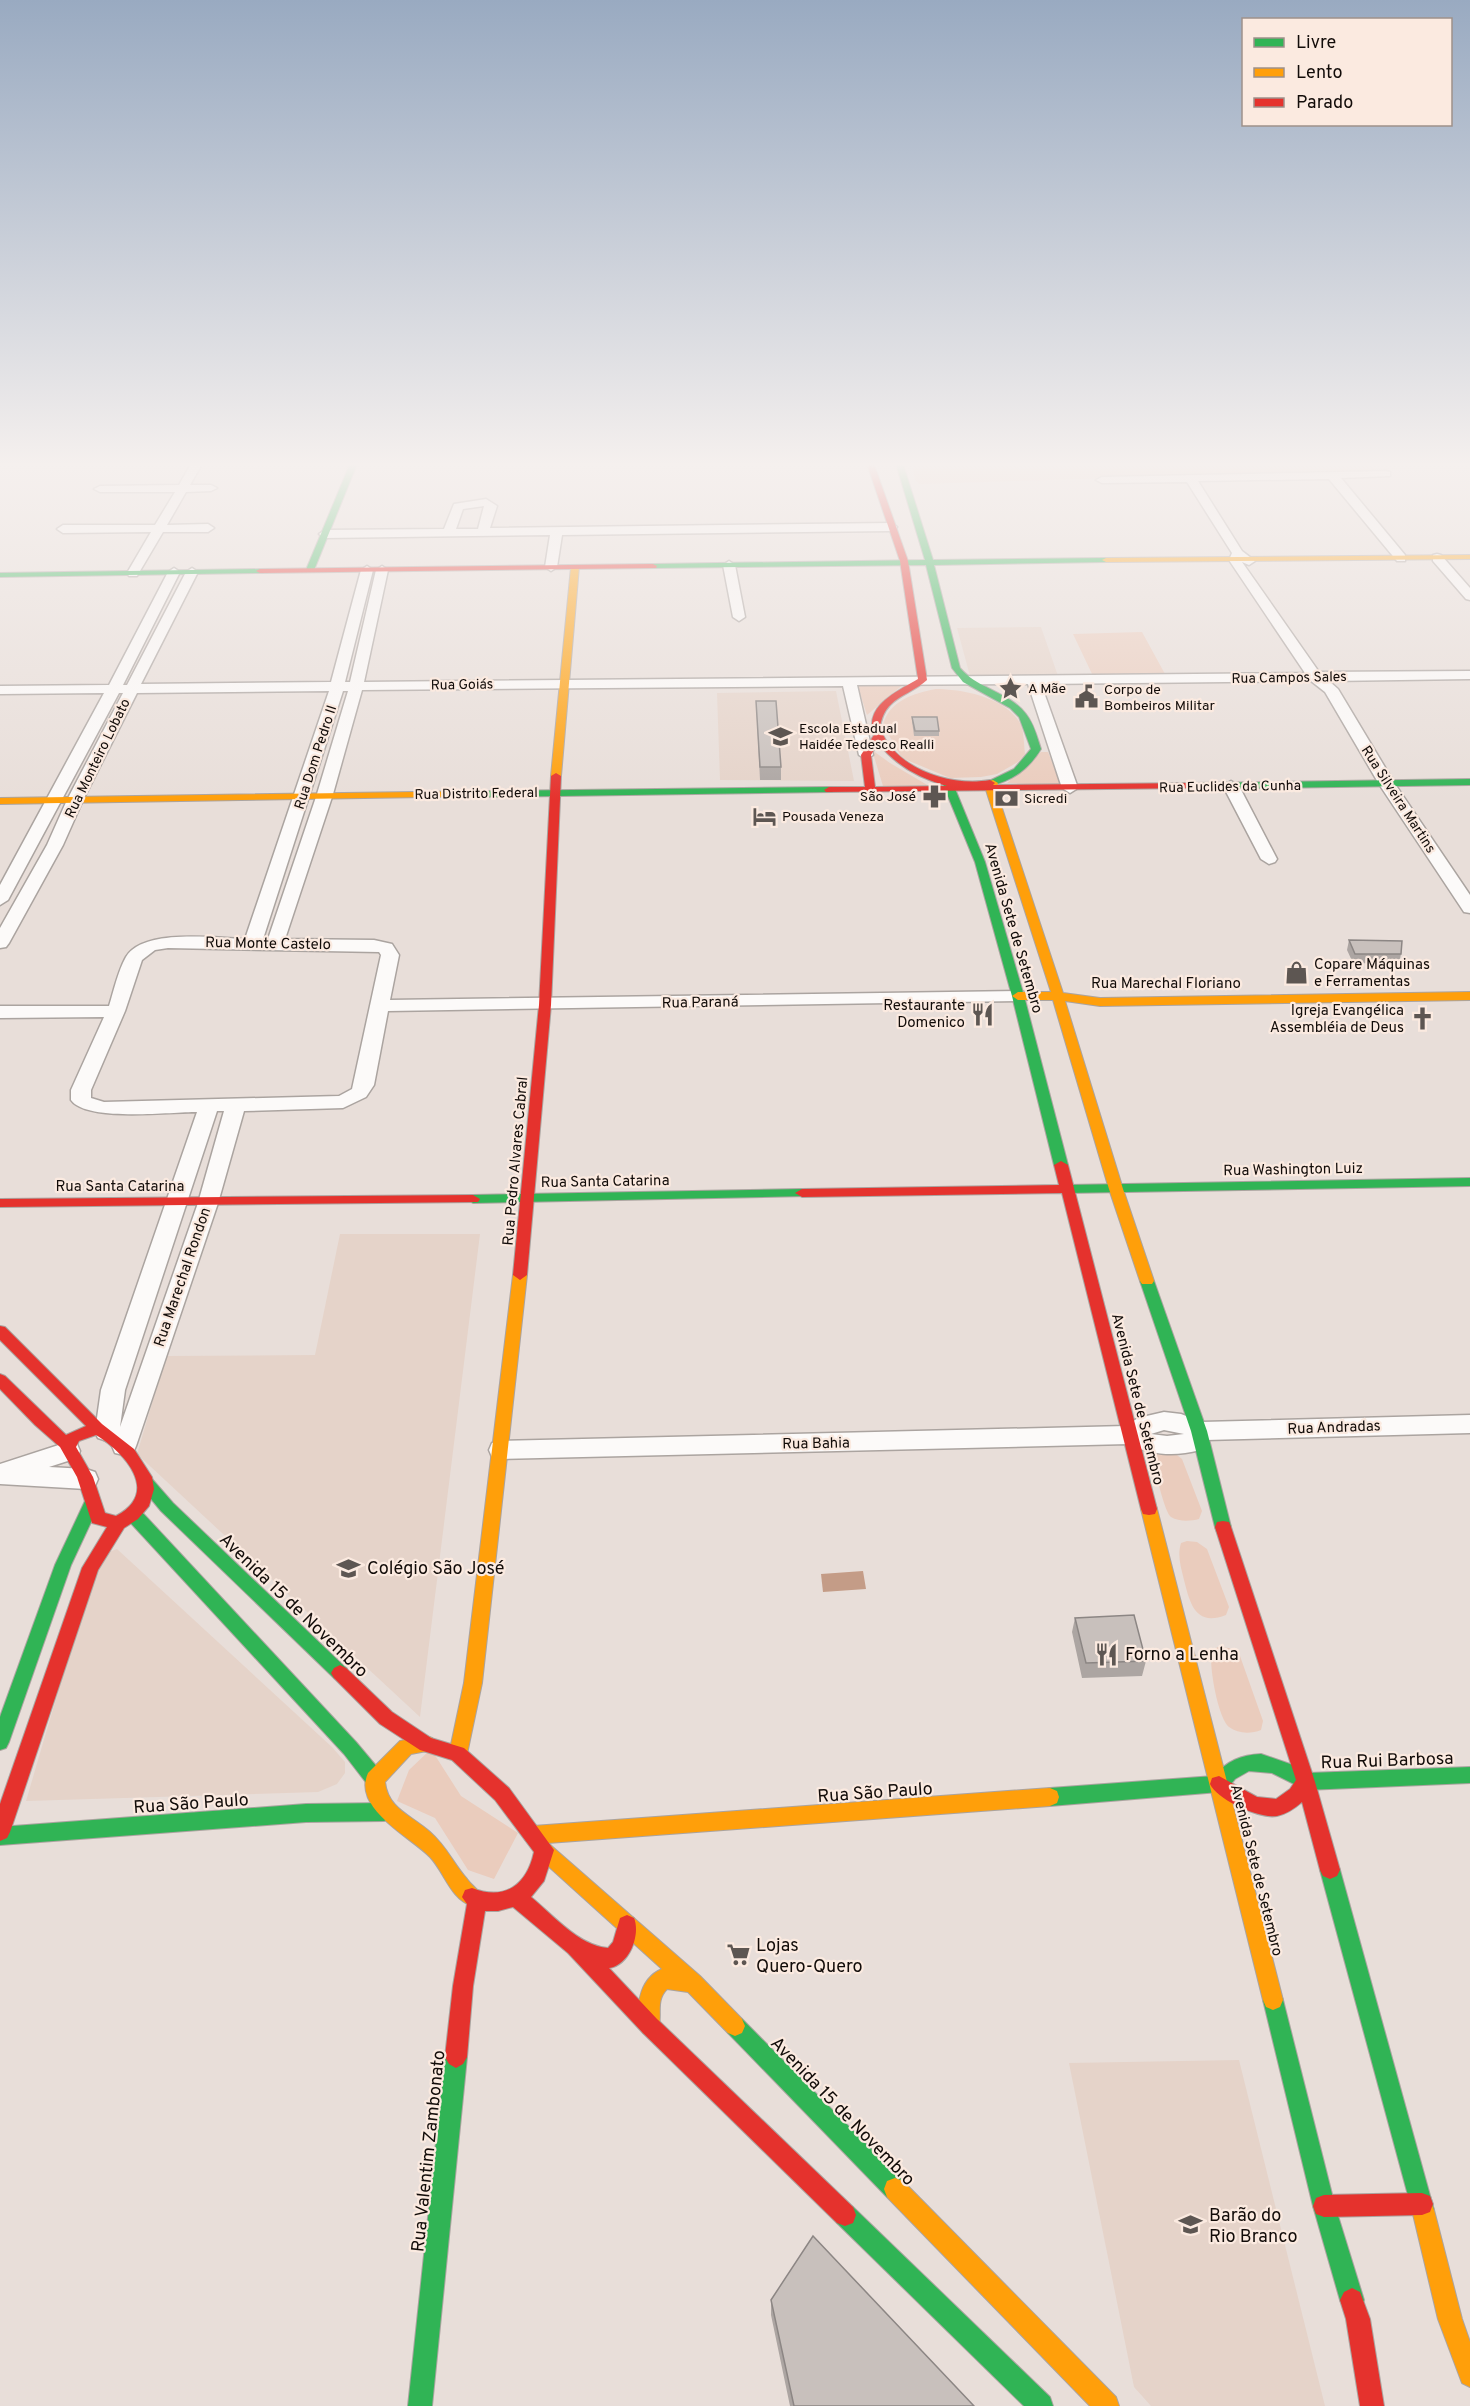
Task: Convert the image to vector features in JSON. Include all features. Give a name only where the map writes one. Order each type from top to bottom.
[{"type":"main road","name":"Rua Pedro Alvares Cabral","points":[[458,1754],[473,1683],[529,1198],[545,1005],[556,787],[574,576]]},
{"type":"main road","points":[[906,576],[919,683],[897,695],[887,704],[875,722],[877,732],[891,753],[905,765],[950,787],[992,786],[1025,766],[1036,749],[1032,733],[1008,703],[969,682],[956,668],[933,576]]},
{"type":"main road","points":[[865,782],[866,755],[877,732]]},
{"type":"main road","name":"Rua Distrito Federal","points":[[0,801],[77,796],[865,782],[950,787]]},
{"type":"main road","name":"Rua Euclides da Cunha","points":[[992,786],[1070,788],[1470,782]]},
{"type":"main road","name":"Avenida Sete de Setembro","points":[[992,786],[996,861],[1018,996],[1131,1435],[1324,2206],[1358,2319],[1372,2406]]},
{"type":"main road","name":"Avenida Sete de Setembro","points":[[950,787],[996,861],[1058,996],[1116,1189],[1199,1431],[1224,1533],[1306,1782],[1422,2204],[1450,2319],[1470,2375]]},
{"type":"main road","name":"Rua Distrito Federal","points":[[0,793],[55,797]]},
{"type":"main road","name":"Rua Marechal Floriano","points":[[1058,996],[1091,989],[1470,984]]},
{"type":"main road","points":[[1018,996],[1058,996]]},
{"type":"main road","name":"Rua Marechal Floriano","points":[[1058,996],[1100,1002],[1470,996]]},
{"type":"main road","name":"Rua Washington Luiz","points":[[1067,1190],[1470,1182]]},
{"type":"main road","name":"Rua Santa Catarina","points":[[0,1203],[208,1203],[1067,1190]]},
{"type":"main road","name":"Avenida 15 de Novembro","points":[[0,1331],[139,1464],[146,1483],[167,1507],[386,1718],[426,1744],[458,1754],[502,1794],[544,1850],[693,1983],[1107,2406]]},
{"type":"main road","points":[[0,1380],[68,1448],[86,1479],[91,1505],[98,1518],[118,1523]]},
{"type":"main road","points":[[68,1448],[79,1433],[109,1435]]},
{"type":"main road","points":[[0,1834],[90,1568],[118,1523],[133,1514],[146,1493],[146,1483]]},
{"type":"main road","points":[[0,1742],[63,1565],[91,1505]]},
{"type":"main road","points":[[133,1514],[350,1748],[375,1779],[376,1795],[384,1812],[418,1832],[447,1862],[456,1881],[477,1901],[498,1905],[515,1896],[538,1878],[544,1850]]},
{"type":"main road","points":[[375,1779],[406,1747],[426,1744]]},
{"type":"main road","points":[[1259,1760],[1280,1764],[1306,1782],[1299,1797],[1286,1807],[1257,1805],[1239,1798],[1219,1784],[1224,1776],[1235,1768],[1259,1760]]},
{"type":"main road","name":"Rua Rui Barbosa","points":[[1306,1782],[1470,1775]]},
{"type":"main road","name":"Rua São Paulo","points":[[533,1835],[1219,1784]]},
{"type":"main road","name":"Rua São Paulo","points":[[0,1834],[306,1812],[384,1812]]},
{"type":"main road","points":[[515,1896],[575,1946],[650,2026],[1041,2406]]},
{"type":"main road","name":"Rua Valentim Zambonato","points":[[420,2406],[463,1986],[477,1901]]},
{"type":"main road","points":[[575,1946],[599,1959],[604,1960],[615,1956],[625,1946],[627,1925]]},
{"type":"main road","points":[[650,2026],[647,2008],[655,1984],[664,1978],[693,1983]]},
{"type":"main road","points":[[1324,2206],[1422,2204]]},
{"type":"street","name":"Rua Monteiro Lobato","points":[[0,900],[113,691],[172,576]]},
{"type":"street","name":"Rua Monteiro Lobato","points":[[0,944],[55,845],[77,796],[190,576]]},
{"type":"street","name":"Rua Dom Pedro II","points":[[253,942],[337,689],[365,576]]},
{"type":"street","name":"Rua Dom Pedro II","points":[[275,943],[326,792],[355,688],[381,576]]},
{"type":"street","points":[[731,576],[739,617]]},
{"type":"street","name":"Rua Silveira Martins","points":[[1253,576],[1325,681],[1387,784],[1470,908]]},
{"type":"street","points":[[1453,576],[1470,596]]},
{"type":"street","name":"Rua Campos Sales","points":[[969,682],[1033,679],[1325,681],[1470,675]]},
{"type":"street","points":[[1033,679],[1070,788]]},
{"type":"street","points":[[919,683],[969,682]]},
{"type":"street","name":"Rua Goiás","points":[[4,693],[919,683]]},
{"type":"street","points":[[850,684],[866,755]]},
{"type":"street","points":[[857,710],[877,732]]},
{"type":"street","points":[[1044,711],[1032,733],[1058,753]]},
{"type":"street","points":[[1231,786],[1269,859]]},
{"type":"street","name":"Rua Monte Castelo","points":[[168,943],[275,943],[374,945],[386,948],[390,955],[364,1085],[352,1099],[343,1102],[236,1106],[104,1108],[90,1106],[81,1100],[81,1090],[116,1011],[134,958],[150,946],[168,943]]},
{"type":"street","name":"Rua Paraná","points":[[381,1006],[1018,996]]},
{"type":"street","points":[[0,1012],[116,1011]]},
{"type":"street","name":"Rua Marechal Rondon","points":[[209,1106],[112,1390],[109,1435],[132,1429],[208,1203],[236,1106]]},
{"type":"street","points":[[158,1259],[188,1258]]},
{"type":"street","name":"Rua Andradas","points":[[1199,1431],[1470,1424]]},
{"type":"street","points":[[1131,1435],[1157,1446],[1177,1446],[1191,1443],[1199,1431]]},
{"type":"street","name":"Rua Bahia","points":[[501,1450],[1131,1435]]},
{"type":"street","points":[[1,1474],[68,1448]]},
{"type":"street","points":[[1,1474],[86,1479]]},
{"type":"shaded area","points":[[1041,627],[1058,676],[970,676],[957,628]]},
{"type":"shaded area","points":[[1142,632],[1165,674],[1093,676],[1073,634]]},
{"type":"shaded area","points":[[905,683],[867,715],[857,684]]},
{"type":"shaded area","points":[[936,689],[971,693],[1006,708],[1021,725],[1025,754],[1018,762],[997,774],[981,777],[950,778],[902,758],[883,725],[886,717],[903,700]]},
{"type":"shaded area","name":"Escola Estadual Haidée Tedesco Realli","points":[[836,691],[854,781],[720,780],[717,693]]},
{"type":"shaded area","points":[[872,750],[890,763],[929,786],[883,786]]},
{"type":"shaded area","points":[[1041,752],[1048,752],[1062,786],[1007,783]]},
{"type":"shaded area","name":"Colégio São José","points":[[340,1234],[480,1234],[420,1717],[137,1454],[166,1356],[315,1355]]},
{"type":"shaded area","points":[[1163,1451],[1173,1452],[1182,1459],[1202,1511],[1199,1519],[1189,1521],[1174,1519],[1169,1514],[1161,1492],[1155,1463],[1157,1454]]},
{"type":"shaded area","points":[[1197,1542],[1207,1549],[1229,1607],[1226,1615],[1207,1618],[1196,1611],[1192,1604],[1179,1557],[1181,1543]]},
{"type":"shaded area","points":[[117,1549],[332,1747],[345,1762],[345,1773],[337,1784],[318,1792],[26,1801],[98,1556]]},
{"type":"shaded area","points":[[863,1571],[866,1589],[823,1592],[821,1574]]},
{"type":"shaded area","points":[[1218,1647],[1229,1648],[1240,1656],[1263,1721],[1261,1730],[1249,1733],[1240,1732],[1229,1727],[1225,1722],[1215,1690],[1211,1666],[1212,1650]]},
{"type":"shaded area","points":[[431,1749],[461,1796],[518,1833],[494,1879],[468,1870],[435,1818],[397,1801],[409,1770]]},
{"type":"shaded area","name":"Barão do Rio Branco","points":[[1239,2060],[1325,2406],[1151,2406],[1134,2387],[1069,2063]]},
{"type":"building","name":"Escola Estadual Haidée Tedesco Realli","points":[[756,701],[776,701],[781,767],[760,767]]},
{"type":"building","points":[[912,717],[937,717],[939,731],[915,731]]},
{"type":"building","points":[[1349,940],[1402,941],[1401,954],[1355,954]]},
{"type":"building","points":[[1134,1615],[1146,1661],[1086,1663],[1075,1618]]},
{"type":"building","points":[[813,2236],[974,2406],[794,2406],[771,2300]]},
{"type":"traffic: fast","points":[[933,576],[956,668],[966,680],[1013,706],[1023,716],[1036,749],[1017,771],[1005,779],[990,783]]},
{"type":"traffic: fast","points":[[1195,786],[1470,782]]},
{"type":"traffic: fast","points":[[948,784],[980,862],[1018,996],[1061,1165]]},
{"type":"traffic: fast","points":[[486,794],[829,790]]},
{"type":"traffic: fast","points":[[1066,1189],[1470,1182]]},
{"type":"traffic: fast","points":[[473,1199],[802,1193]]},
{"type":"traffic: fast","points":[[1147,1281],[1199,1431],[1223,1527]]},
{"type":"traffic: fast","points":[[146,1483],[167,1507],[340,1673]]},
{"type":"traffic: fast","points":[[0,1742],[63,1565],[91,1505]]},
{"type":"traffic: fast","points":[[133,1514],[350,1748],[375,1779]]},
{"type":"traffic: fast","points":[[1219,1784],[1228,1773],[1249,1763],[1272,1765],[1306,1782]]},
{"type":"traffic: fast","points":[[1306,1782],[1470,1775]]},
{"type":"traffic: fast","points":[[1050,1797],[1219,1784]]},
{"type":"traffic: fast","points":[[0,1836],[306,1813],[384,1812]]},
{"type":"traffic: fast","points":[[1330,1870],[1423,2210]]},
{"type":"traffic: fast","points":[[1273,2000],[1324,2206],[1352,2300]]},
{"type":"traffic: fast","points":[[735,2026],[895,2189]]},
{"type":"traffic: fast","points":[[420,2406],[456,2057]]},
{"type":"traffic: fast","points":[[845,2215],[1041,2406]]},
{"type":"traffic: slow","points":[[556,776],[574,576]]},
{"type":"traffic: slow","points":[[993,783],[991,790],[1147,1281]]},
{"type":"traffic: slow","points":[[0,801],[486,794]]},
{"type":"traffic: slow","points":[[1018,996],[1058,996],[1100,1002],[1470,996]]},
{"type":"traffic: slow","points":[[458,1754],[473,1683],[520,1275]]},
{"type":"traffic: slow","points":[[1149,1509],[1273,2000]]},
{"type":"traffic: slow","points":[[426,1744],[406,1747],[375,1779],[377,1794],[387,1812],[421,1836],[439,1853],[460,1886],[472,1897]]},
{"type":"traffic: slow","points":[[533,1835],[1050,1797]]},
{"type":"traffic: slow","points":[[544,1850],[693,1983],[735,2026]]},
{"type":"traffic: slow","points":[[650,2026],[649,1999],[658,1982],[664,1978],[693,1983]]},
{"type":"traffic: slow","points":[[895,2189],[1107,2406]]},
{"type":"traffic: slow","points":[[1423,2210],[1450,2319],[1470,2375]]},
{"type":"traffic: jam","points":[[906,576],[923,680],[897,695],[880,710],[876,728],[879,738],[887,749],[910,767],[935,779],[961,785],[990,783]]},
{"type":"traffic: jam","points":[[870,789],[866,755],[878,736]]},
{"type":"traffic: jam","points":[[520,1275],[545,1005],[556,776]]},
{"type":"traffic: jam","points":[[829,790],[1195,786]]},
{"type":"traffic: jam","points":[[1061,1165],[1149,1509]]},
{"type":"traffic: jam","points":[[802,1193],[1066,1189]]},
{"type":"traffic: jam","points":[[0,1203],[473,1199]]},
{"type":"traffic: jam","points":[[0,1331],[97,1428]]},
{"type":"traffic: jam","points":[[0,1380],[40,1421],[68,1445]]},
{"type":"traffic: jam","points":[[97,1428],[129,1453],[138,1464],[144,1477],[146,1489],[143,1501],[132,1514],[118,1523],[98,1518],[85,1477],[68,1447],[73,1437],[97,1428]]},
{"type":"traffic: jam","points":[[0,1832],[90,1568],[118,1523]]},
{"type":"traffic: jam","points":[[1223,1527],[1306,1782],[1330,1870]]},
{"type":"traffic: jam","points":[[340,1673],[386,1718],[426,1744]]},
{"type":"traffic: jam","points":[[426,1744],[458,1754],[502,1794],[544,1850],[537,1875],[523,1892],[498,1902],[472,1897]]},
{"type":"traffic: jam","points":[[1219,1784],[1254,1804],[1276,1807],[1286,1804],[1306,1782]]},
{"type":"traffic: jam","points":[[515,1896],[575,1946],[650,2026],[845,2215]]},
{"type":"traffic: jam","points":[[456,2057],[463,1986],[477,1901]]},
{"type":"traffic: jam","points":[[577,1947],[598,1957],[612,1958],[622,1947],[627,1925]]},
{"type":"traffic: jam","points":[[1324,2206],[1422,2204]]},
{"type":"traffic: jam","points":[[1352,2300],[1358,2319],[1372,2406]]},
{"type":"place","name":"A Mãe","points":[[1010,688]]},
{"type":"place","name":"Corpo de Bombeiros Militar","points":[[1086,697]]},
{"type":"place","name":"Escola Estadual Haidée Tedesco Realli","points":[[781,736]]},
{"type":"place","name":"São José","points":[[934,796]]},
{"type":"place","name":"Sicredi","points":[[1006,798]]},
{"type":"place","name":"Pousada Veneza","points":[[764,816]]},
{"type":"place","name":"Copare Máquinas e Ferramentas","points":[[1296,973]]},
{"type":"place","name":"Restaurante Domenico","points":[[983,1014]]},
{"type":"place","name":"Igreja Evangélica Assembléia de Deus","points":[[1422,1019]]},
{"type":"place","name":"Colégio São José","points":[[349,1568]]},
{"type":"place","name":"Forno a Lenha","points":[[1107,1654]]},
{"type":"place","name":"Lojas Quero-Quero","points":[[738,1955]]},
{"type":"place","name":"Barão do Rio Branco","points":[[1191,2225]]}]
